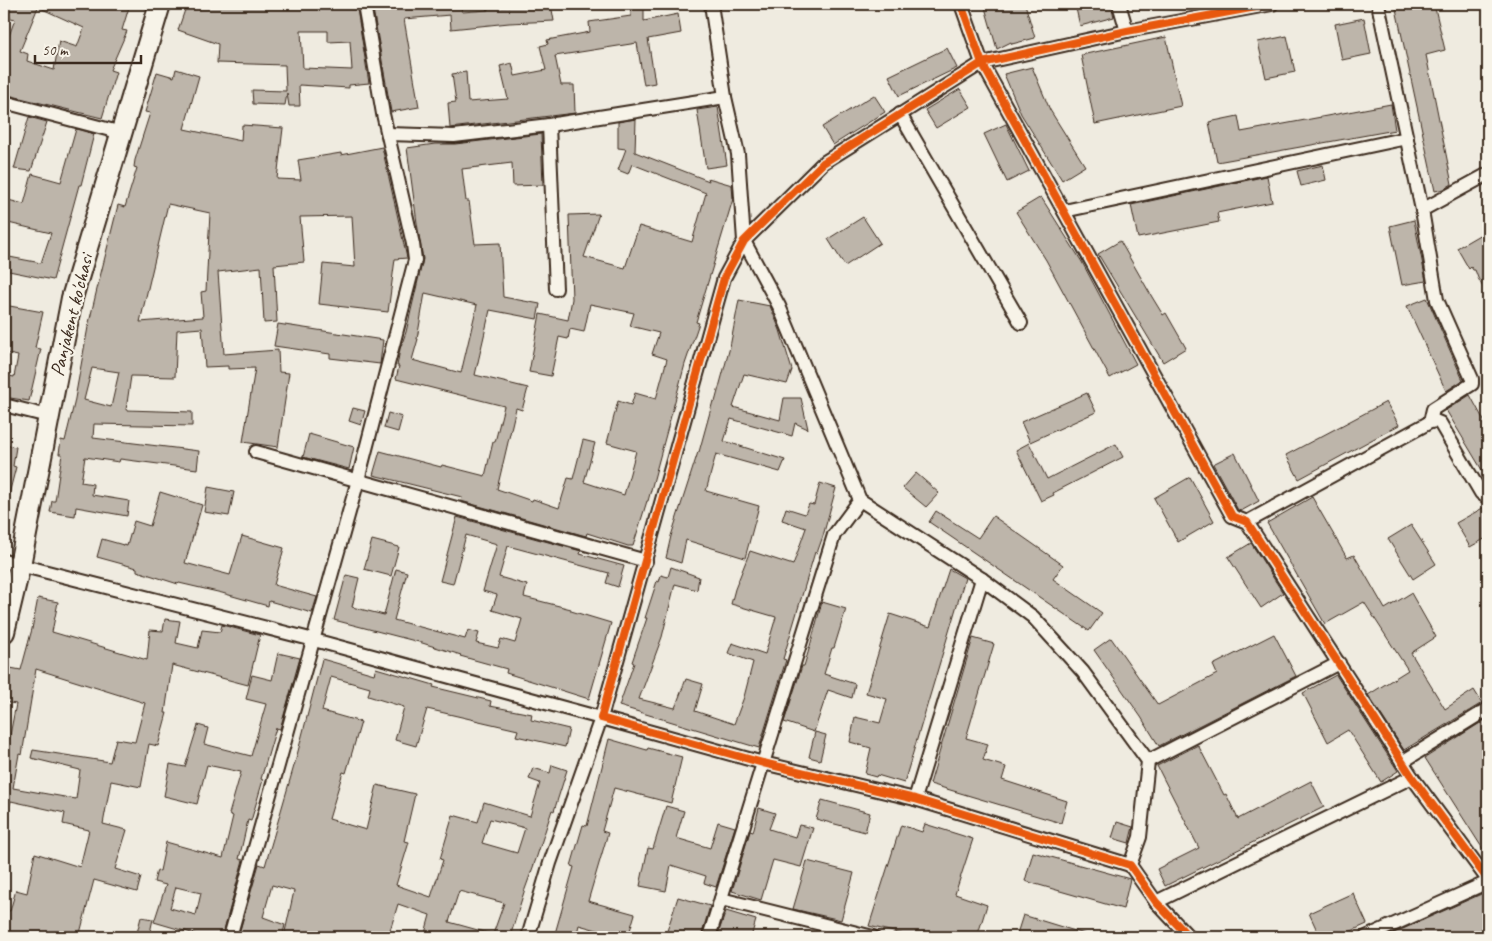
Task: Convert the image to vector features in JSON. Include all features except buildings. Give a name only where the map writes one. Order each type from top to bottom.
[{"type":"main road","name":"Panjakent ko'chasi","points":[[4,632],[12,563],[48,416],[72,298],[160,4]]},
{"type":"street","points":[[230,937],[358,480],[415,260],[413,244],[382,114],[364,4]]},
{"type":"street","points":[[711,4],[724,97],[738,154],[744,241],[779,306],[860,500],[982,580],[1033,617],[1083,672],[1148,760],[1140,837],[1130,865]]},
{"type":"street","points":[[962,4],[982,63],[1232,516],[1247,522],[1412,777],[1488,881],[1366,937]]},
{"type":"street","points":[[1120,4],[1127,31]]},
{"type":"street","points":[[528,937],[550,863],[601,718],[724,278],[744,241],[823,164],[982,63],[1127,31],[1272,4]]},
{"type":"street","points":[[1378,4],[1422,210],[1437,300],[1472,379],[1472,384],[1432,410],[1430,422]]},
{"type":"street","points":[[388,134],[454,136],[549,125],[724,97]]},
{"type":"street","points":[[4,102],[122,133]]},
{"type":"street","points":[[900,114],[1021,323]]},
{"type":"street","points":[[549,125],[556,289]]},
{"type":"street","points":[[1064,211],[1407,138]]},
{"type":"street","points":[[1422,210],[1488,174]]},
{"type":"street","points":[[4,406],[48,416]]},
{"type":"street","points":[[1247,522],[1435,421],[1440,423],[1481,493],[1488,496]]},
{"type":"street","points":[[256,452],[646,561]]},
{"type":"street","points":[[709,937],[834,535],[860,500]]},
{"type":"street","points":[[12,563],[314,640],[763,763],[914,799],[1130,865],[1156,902],[1188,937]]},
{"type":"street","points":[[914,799],[982,580]]},
{"type":"street","points":[[1148,760],[1340,663]]},
{"type":"street","points":[[1402,762],[1488,709]]},
{"type":"street","points":[[1156,902],[1412,777]]},
{"type":"street","points":[[721,899],[868,937]]},
{"type":"cycle path","points":[[961,4],[982,63],[1232,516],[1247,522],[1412,777],[1488,880]]},
{"type":"cycle path","points":[[1189,937],[1156,902],[1130,865],[915,799],[763,763],[601,718],[724,278],[744,241],[823,163],[982,63],[1127,31],[1272,4]]}]
